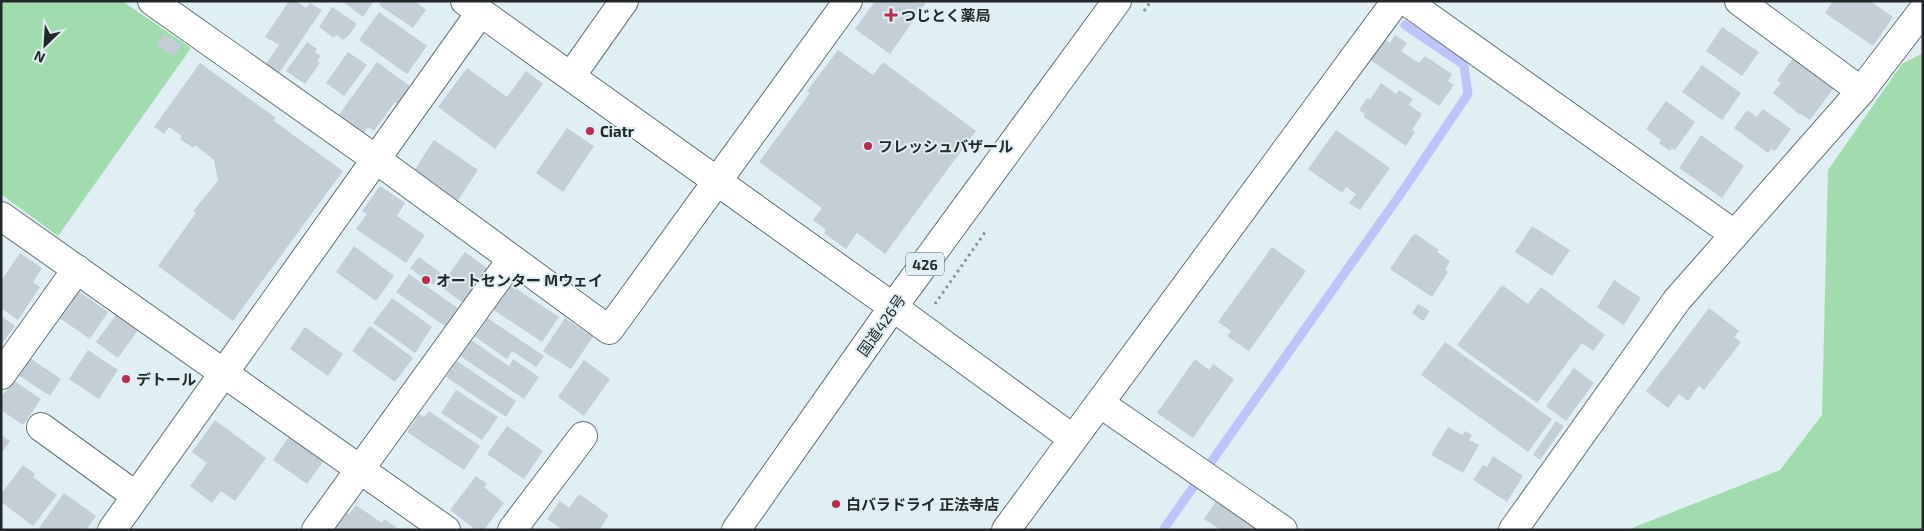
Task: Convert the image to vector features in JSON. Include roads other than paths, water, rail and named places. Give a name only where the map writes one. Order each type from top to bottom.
[{"type":"main road","points":[[152,1],[377,160],[609,330],[848,1]]},
{"type":"main road","points":[[570,76],[624,1]]},
{"type":"main road","name":"国道426号","points":[[736,530],[893,307],[1116,1]]},
{"type":"main road","points":[[1006,530],[1072,438],[1101,404],[1396,1]]},
{"type":"main road","points":[[1406,1],[1734,234]]},
{"type":"main road","points":[[1739,1],[1861,91]]},
{"type":"main road","points":[[112,530],[377,160],[472,7],[893,307],[1072,438]]},
{"type":"main road","points":[[1513,530],[1646,340],[1677,300],[1861,91],[1923,10]]},
{"type":"main road","points":[[1,216],[225,372],[446,530]]},
{"type":"main road","points":[[316,530],[512,259]]},
{"type":"main road","points":[[1,375],[77,269]]},
{"type":"main road","points":[[1101,404],[1283,530]]},
{"type":"main road","points":[[41,427],[136,496]]},
{"type":"main road","points":[[512,530],[583,436]]},
{"type":"waterway","points":[[1163,530],[1404,189],[1468,94],[1464,65],[1405,25]]},
{"type":"place","name":"つじとく薬局","points":[[891,15]]},
{"type":"place","name":"Ciatr","points":[[590,131]]},
{"type":"place","name":"フレッシュバザール","points":[[868,146]]},
{"type":"place","name":"オートセンター Mウェイ","points":[[426,280]]},
{"type":"place","name":"デトール","points":[[126,379]]},
{"type":"place","name":"白バラドライ 正法寺店","points":[[836,504]]}]
